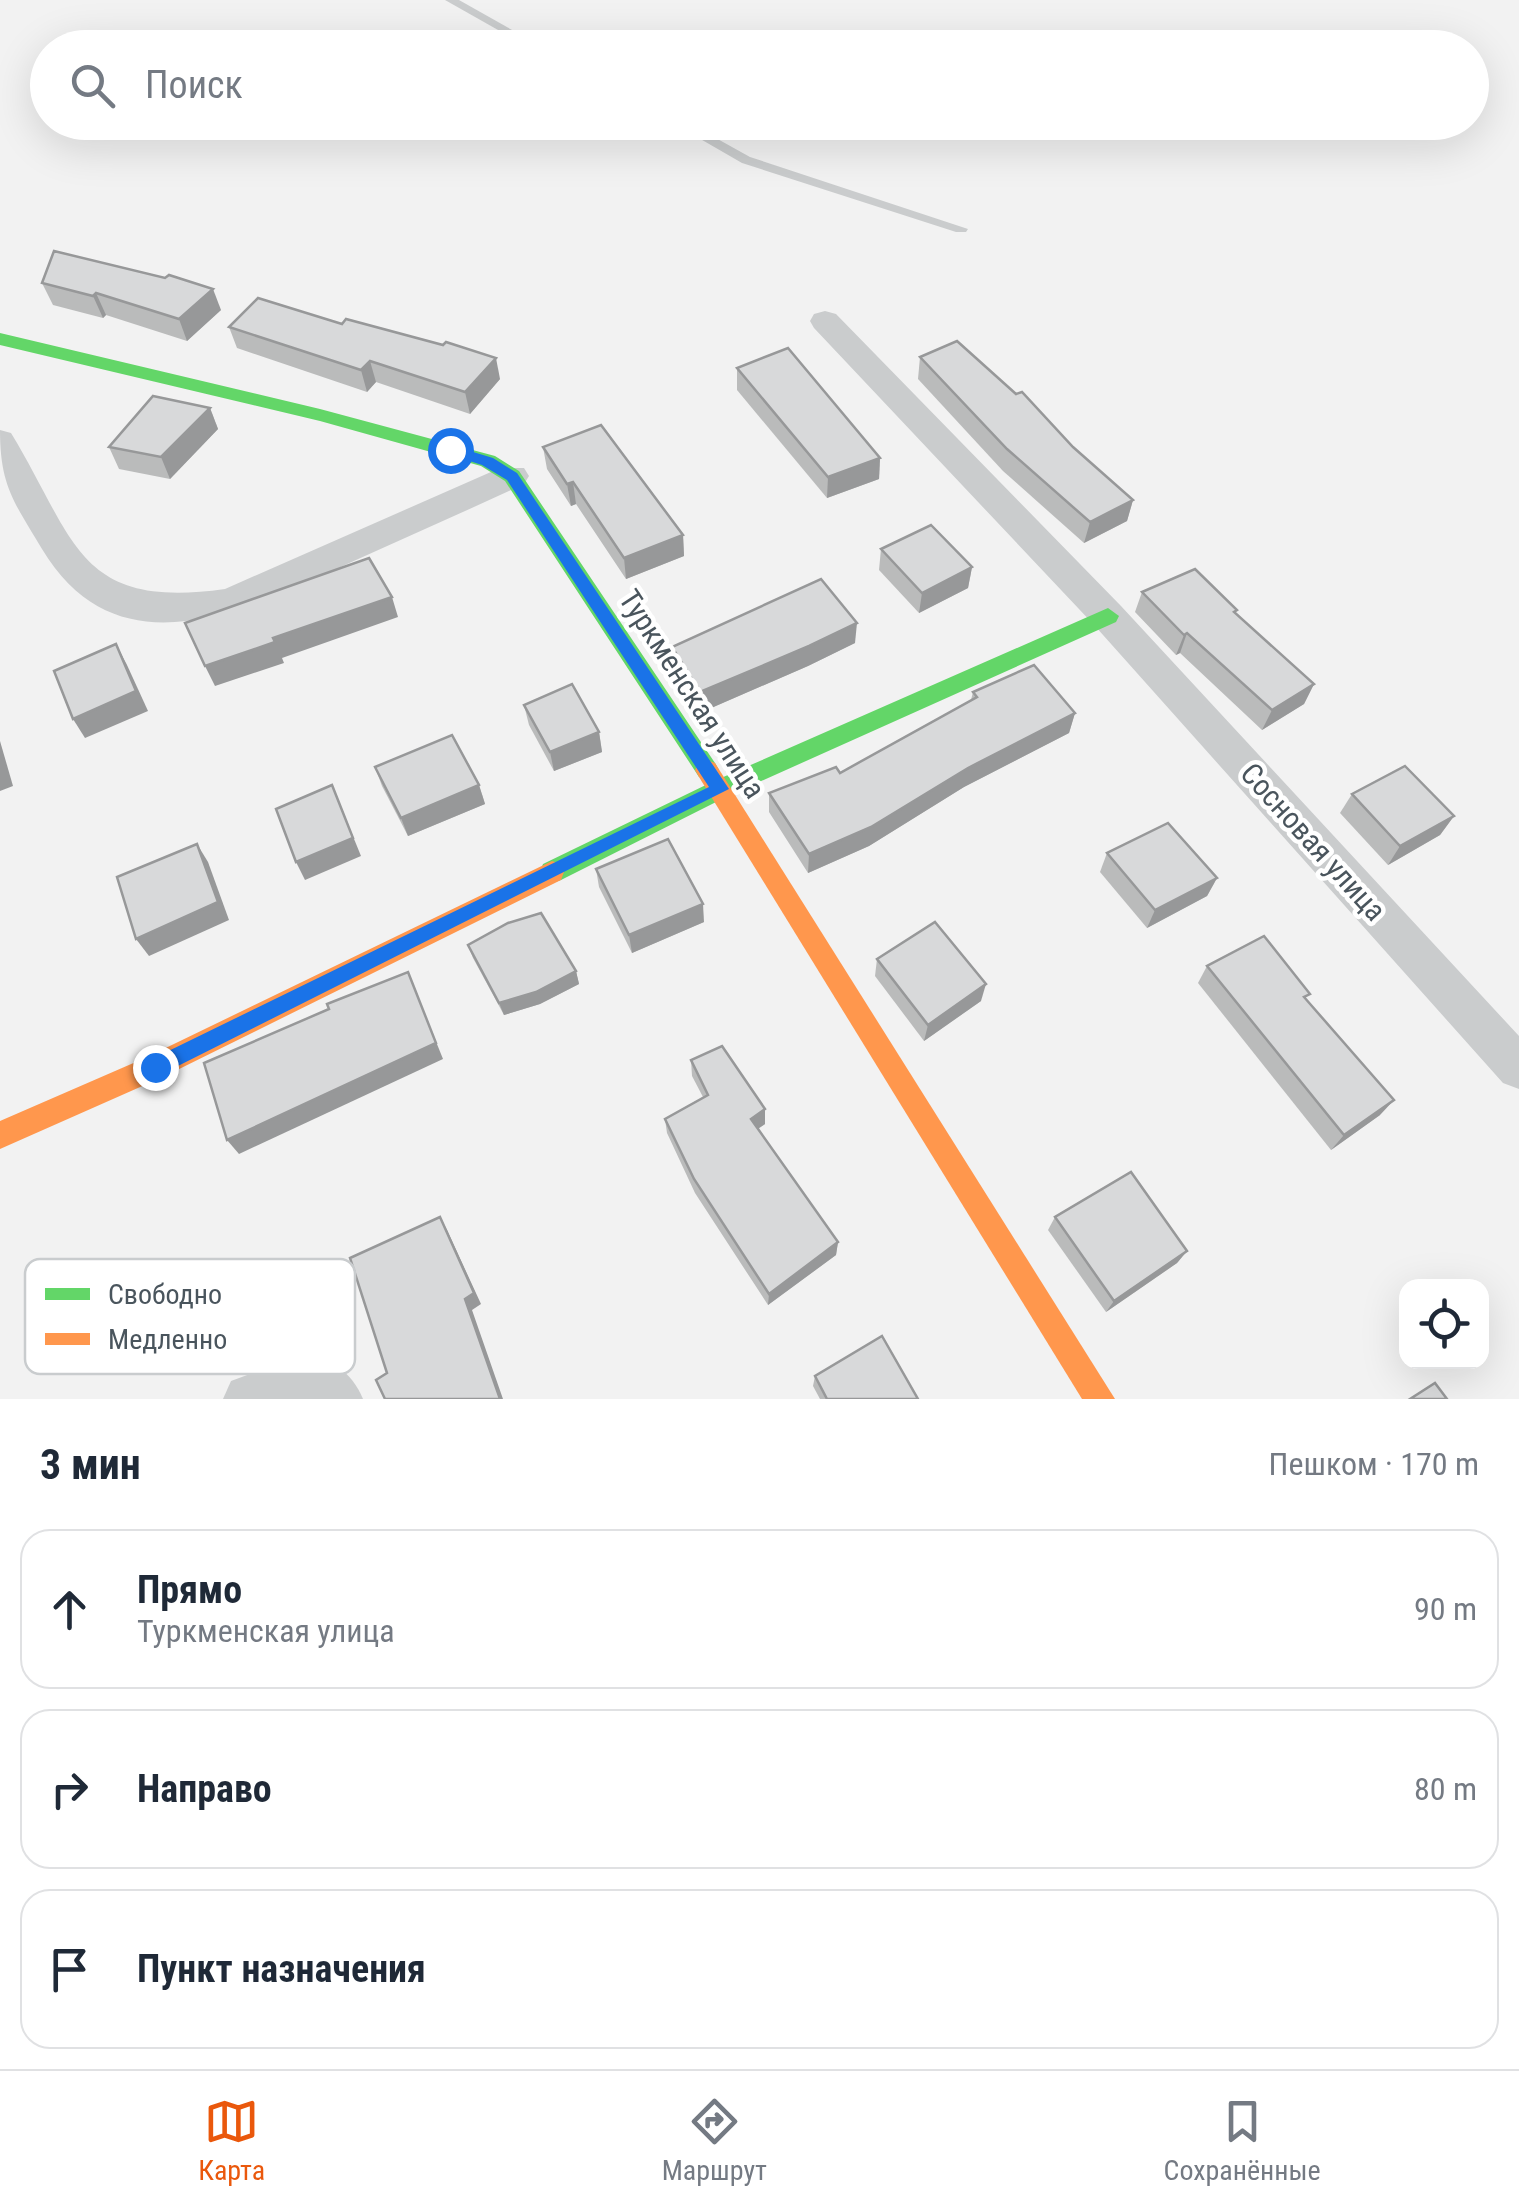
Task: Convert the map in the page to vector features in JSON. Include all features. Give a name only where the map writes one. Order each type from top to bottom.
[{"type":"street","name":"Сосновая улица","points":[[826,321],[1108,616],[1519,1068]]},
{"type":"street","points":[[0,340],[100,360],[376,430],[488,461],[512,476]]},
{"type":"street","points":[[0,442],[63,560],[107,598],[156,609],[196,610],[230,602],[512,476]]},
{"type":"street","name":"Туркменская улица","points":[[512,476],[720,789],[1100,1399]]},
{"type":"street","points":[[0,1135],[155,1067],[720,789],[1108,616]]},
{"type":"street","points":[[249,1399],[296,1380],[317,1383],[337,1399]]},
{"type":"lane","points":[[452,0],[506,30]]},
{"type":"lane","points":[[709,140],[746,160],[961,229]]},
{"type":"building","points":[[54,251],[165,278],[169,275],[213,289],[179,319],[96,293],[93,296],[42,283]]},
{"type":"building","points":[[258,298],[342,324],[346,319],[496,358],[465,392],[370,361],[361,370],[229,327]]},
{"type":"building","points":[[957,341],[1016,394],[1022,392],[1073,447],[1133,500],[1090,522],[1007,449],[920,357]]},
{"type":"building","points":[[788,348],[880,458],[828,477],[737,368]]},
{"type":"building","points":[[153,396],[210,408],[161,457],[109,447]]},
{"type":"building","points":[[601,425],[683,535],[624,558],[573,482],[567,484],[543,447]]},
{"type":"building","points":[[931,525],[972,567],[922,593],[881,549]]},
{"type":"building","points":[[369,558],[392,597],[205,666],[185,623]]},
{"type":"building","points":[[1195,569],[1237,610],[1234,612],[1314,684],[1272,710],[1187,633],[1184,635],[1142,592]]},
{"type":"building","points":[[821,579],[857,623],[700,692],[672,647]]},
{"type":"building","points":[[116,644],[136,691],[73,719],[54,671]]},
{"type":"building","points":[[1034,665],[1075,713],[968,768],[871,827],[809,854],[769,793],[836,767],[840,773],[977,697],[973,692]]},
{"type":"building","points":[[572,684],[599,732],[550,752],[524,705]]},
{"type":"building","points":[[452,735],[479,785],[401,818],[375,767]]},
{"type":"building","points":[[1405,766],[1454,816],[1400,846],[1352,794]]},
{"type":"building","points":[[332,785],[353,838],[296,862],[276,809]]},
{"type":"building","points":[[1168,823],[1217,878],[1155,910],[1107,853]]},
{"type":"building","points":[[668,839],[703,904],[629,935],[596,869]]},
{"type":"building","points":[[197,844],[218,902],[136,939],[117,877]]},
{"type":"building","points":[[541,913],[576,971],[536,992],[499,1003],[468,945],[508,923]]},
{"type":"building","points":[[935,922],[986,984],[928,1025],[877,959]]},
{"type":"building","points":[[1264,936],[1310,994],[1304,997],[1394,1100],[1344,1135],[1207,966]]},
{"type":"building","points":[[408,972],[436,1043],[227,1140],[204,1063],[329,1009],[327,1004]]},
{"type":"building","points":[[722,1046],[765,1109],[751,1119],[838,1242],[769,1294],[694,1179],[665,1119],[708,1095],[691,1060]]},
{"type":"building","points":[[1131,1172],[1187,1251],[1114,1301],[1055,1217]]},
{"type":"building","points":[[440,1217],[474,1293],[465,1299],[500,1399],[385,1399],[376,1380],[387,1373],[355,1274],[355,1259],[350,1258]]},
{"type":"building","points":[[882,1336],[918,1399],[827,1399],[815,1376]]},
{"type":"building","points":[[1435,1383],[1447,1399],[1410,1399]]},
{"type":"traffic: fast","points":[[0,339],[320,415],[488,461],[512,476],[707,770]]},
{"type":"traffic: fast","points":[[552,872],[720,789],[1108,616]]},
{"type":"traffic: slow","points":[[707,770],[1100,1399]]},
{"type":"traffic: slow","points":[[0,1135],[155,1067],[552,872]]},
{"type":"route","points":[[155,1067],[720,789],[512,476],[488,461],[450,450]]}]
